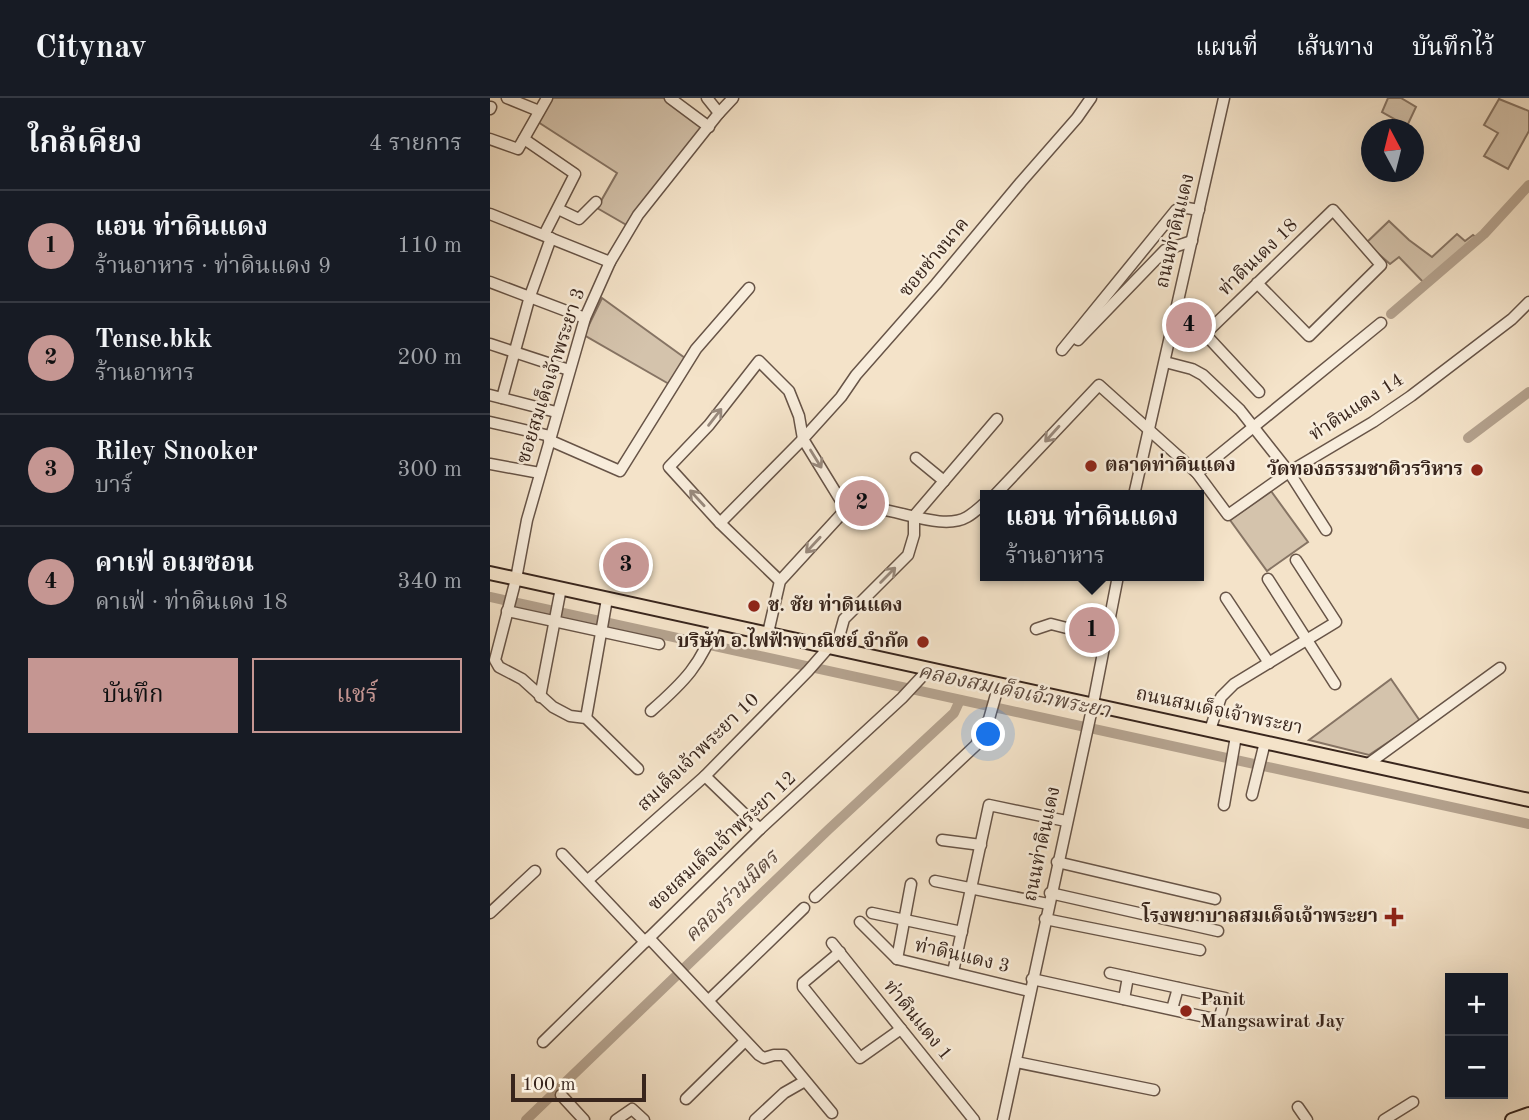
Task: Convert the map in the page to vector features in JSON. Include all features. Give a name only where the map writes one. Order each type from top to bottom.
[{"type":"main road","name":"ถนนสมเด็จเจ้าพระยา","points":[[490,573],[561,589],[606,605],[714,628],[768,634],[829,651],[929,668],[997,689],[1091,710],[1210,730],[1529,800]]},
{"type":"main road","points":[[1512,1120],[1529,1114]]},
{"type":"street","points":[[507,98],[539,111]]},
{"type":"street","points":[[490,139],[516,150],[547,98]]},
{"type":"street","points":[[670,98],[709,127]]},
{"type":"street","points":[[707,98],[719,113]]},
{"type":"street","name":"ซอยสมเด็จเจ้าพระยา 3","points":[[540,697],[522,679],[499,667],[495,660],[516,579],[527,520],[585,318],[610,262],[638,215],[733,98]]},
{"type":"street","name":"ซอยช่างนาค","points":[[720,523],[803,439],[1077,118],[1091,98]]},
{"type":"street","name":"ถนนท่าดินแดง","points":[[1135,490],[1224,98]]},
{"type":"street","points":[[502,398],[547,236],[575,174],[524,138]]},
{"type":"street","points":[[558,209],[580,219],[596,202]]},
{"type":"street","points":[[1192,241],[1165,250],[1063,352],[1176,210],[1181,207],[1199,210]]},
{"type":"street","name":"ท่าดินเดง 18","points":[[1205,334],[1257,283],[1333,210],[1381,265],[1312,335],[1307,335],[1257,283]]},
{"type":"street","points":[[490,214],[610,262]]},
{"type":"street","points":[[490,282],[585,318]]},
{"type":"street","points":[[490,422],[550,438],[620,471],[696,349],[749,288]]},
{"type":"street","name":"ท่าดินแดง 14","points":[[1000,490],[1099,385],[1197,472],[1228,515],[1289,472],[1411,396],[1512,319],[1529,302]]},
{"type":"street","points":[[1197,472],[1381,323]]},
{"type":"street","points":[[1171,333],[1195,339],[1205,334],[1259,392]]},
{"type":"street","points":[[490,344],[569,370]]},
{"type":"street","points":[[780,581],[720,523],[669,467],[709,425],[759,361],[789,391],[799,416],[803,439],[846,509]]},
{"type":"street","points":[[1165,362],[1192,369],[1203,375],[1240,410],[1289,472],[1326,530]]},
{"type":"street","points":[[490,395],[556,412]]},
{"type":"street","points":[[829,651],[844,619],[908,555],[914,535],[914,516],[997,419]]},
{"type":"street","points":[[916,458],[944,481]]},
{"type":"street","points":[[490,464],[540,473]]},
{"type":"street","points":[[768,634],[780,581],[846,509],[860,505],[940,522],[965,518],[980,507]]},
{"type":"street","points":[[1210,730],[1221,697],[1234,684],[1336,622],[1296,560]]},
{"type":"street","points":[[1268,579],[1335,684]]},
{"type":"street","name":"ถนนท่าดินแดง","points":[[1003,1120],[1117,581]]},
{"type":"street","points":[[561,589],[540,697],[570,716],[586,718],[638,769]]},
{"type":"street","points":[[1226,598],[1269,663]]},
{"type":"street","points":[[586,718],[606,605]]},
{"type":"street","points":[[507,608],[659,644]]},
{"type":"street","points":[[1036,629],[1051,624],[1106,638]]},
{"type":"street","points":[[651,711],[678,687],[706,650],[714,628]]},
{"type":"street","name":"สมเด็จเจ้าพระยา 10","points":[[588,880],[705,776],[829,651]]},
{"type":"street","name":"ซอยสมเด็จเจ้าพระยา 12","points":[[542,1042],[760,829],[919,682],[929,668]]},
{"type":"street","points":[[1368,764],[1500,668]]},
{"type":"street","points":[[815,897],[966,756],[982,735],[997,689]]},
{"type":"street","points":[[1224,805],[1236,736]]},
{"type":"street","points":[[1252,795],[1265,742]]},
{"type":"street","points":[[705,776],[760,829]]},
{"type":"street","points":[[953,972],[989,805],[1066,821]]},
{"type":"street","points":[[942,840],[981,845]]},
{"type":"street","points":[[562,854],[681,971],[762,1057],[784,1055],[832,1113]]},
{"type":"street","points":[[1057,862],[1214,899]]},
{"type":"street","points":[[490,913],[535,872]]},
{"type":"street","points":[[935,881],[1049,898],[1218,931]]},
{"type":"street","points":[[897,959],[911,884]]},
{"type":"street","points":[[709,1000],[804,908]]},
{"type":"street","points":[[872,913],[962,932]]},
{"type":"street","points":[[1045,919],[1200,950]]},
{"type":"street","name":"ท่าดินแดง 3","points":[[860,922],[897,959],[1029,991]]},
{"type":"street","name":"ท่าดินแดง 1","points":[[832,943],[974,1120]]},
{"type":"street","points":[[840,952],[803,983],[803,986],[852,1048],[860,1058],[901,1029]]},
{"type":"street","points":[[1032,979],[1219,1020],[1225,999],[1110,973]]},
{"type":"street","points":[[1124,999],[1128,977]]},
{"type":"street","points":[[1172,1009],[1178,988]]},
{"type":"street","points":[[686,1099],[745,1041]]},
{"type":"street","points":[[1016,1062],[1154,1090]]},
{"type":"street","points":[[755,1120],[784,1093],[805,1081]]},
{"type":"street","points":[[561,1095],[584,1120]]},
{"type":"street","points":[[1384,1120],[1413,1102]]},
{"type":"street","points":[[1298,1107],[1307,1120]]},
{"type":"street","points":[[616,1120],[629,1110],[636,1111],[644,1120]]},
{"type":"shaded area","points":[[552,98],[669,98],[708,127],[630,227],[597,208],[617,173],[538,122]]},
{"type":"shaded area","points":[[1388,98],[1401,98],[1416,107],[1410,119],[1394,119],[1382,112]]},
{"type":"shaded area","points":[[1499,99],[1529,111],[1529,131],[1508,169],[1484,156],[1498,133],[1484,125]]},
{"type":"shaded area","points":[[1389,221],[1432,257],[1457,234],[1465,241],[1473,235],[1477,238],[1424,283],[1399,257],[1390,264],[1366,243]]},
{"type":"shaded area","points":[[602,298],[685,358],[669,384],[584,335]]},
{"type":"shaded area","points":[[1271,491],[1308,542],[1267,571],[1230,520]]},
{"type":"shaded area","points":[[1391,679],[1420,721],[1369,755],[1309,740]]},
{"type":"waterway","points":[[1391,314],[1484,234],[1529,185]]},
{"type":"waterway","points":[[1468,438],[1529,392]]},
{"type":"waterway","name":"คลองสมเด็จเจ้าพระยา","points":[[490,597],[1529,824]]},
{"type":"waterway","name":"คลองร่วมมิตร","points":[[526,1120],[954,713],[960,700]]},
{"type":"place","name":"คาเฟ่ อเมซอน","points":[[1189,325]]},
{"type":"place","name":"ตลาดท่าดินแดง","points":[[1091,466]]},
{"type":"place","name":"วัดทองธรรมชาติวรวิหาร","points":[[1477,470]]},
{"type":"place","name":"Tense.bkk","points":[[862,503]]},
{"type":"place","name":"Riley Snooker","points":[[626,565]]},
{"type":"place","name":"ช. ชัย ท่าดินแดง","points":[[754,606]]},
{"type":"place","name":"แอน ท่าดินแดง","points":[[1092,630]]},
{"type":"place","name":"บริษัท อ.ไฟฟ้าพาณิชย์ จำกัด","points":[[923,642]]},
{"type":"place","name":"โรงพยาบาลสมเด็จเจ้าพระยา","points":[[1394,917]]},
{"type":"place","name":"Panit Mangsawirat Jay","points":[[1186,1011]]}]
